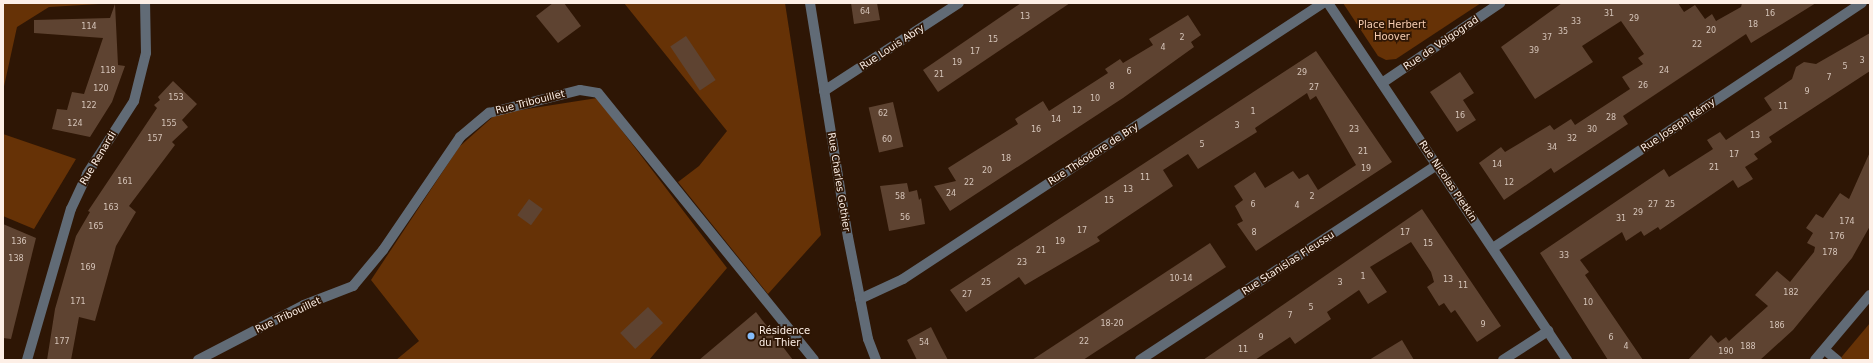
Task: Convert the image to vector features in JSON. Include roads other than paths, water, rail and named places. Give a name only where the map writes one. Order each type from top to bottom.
[{"type":"street","name":"Rue Renardi","points":[[27,360],[71,209],[87,174],[134,101],[146,53],[145,3]]},
{"type":"street","name":"Rue Charles Gothier","points":[[810,3],[860,299],[876,360]]},
{"type":"street","name":"Rue Louis Abry","points":[[824,91],[959,3]]},
{"type":"street","name":"Rue Théodore de Bry","points":[[860,299],[903,279],[1323,3]]},
{"type":"street","name":"Rue Nicolas Pietkin","points":[[1328,3],[1567,360]]},
{"type":"street","name":"Rue de Volgograd","points":[[1382,83],[1500,3]]},
{"type":"street","name":"Rue Joseph Rémy","points":[[1493,248],[1862,3]]},
{"type":"street","name":"Rue Tribouillet","points":[[198,360],[304,305],[353,286],[383,250],[460,138],[488,113],[580,90],[598,93],[814,360]]},
{"type":"street","name":"Rue Stanislas Fleussu","points":[[1140,360],[1436,166]]},
{"type":"street","points":[[1816,360],[1870,296]]},
{"type":"street","points":[[1503,360],[1548,330]]},
{"type":"street","points":[[1825,350],[1837,360]]},
{"type":"place","name":"Résidence du Thier","points":[[751,336]]},
{"type":"park label","name":"Place Herbert Hoover","points":[[1392,30]]}]
